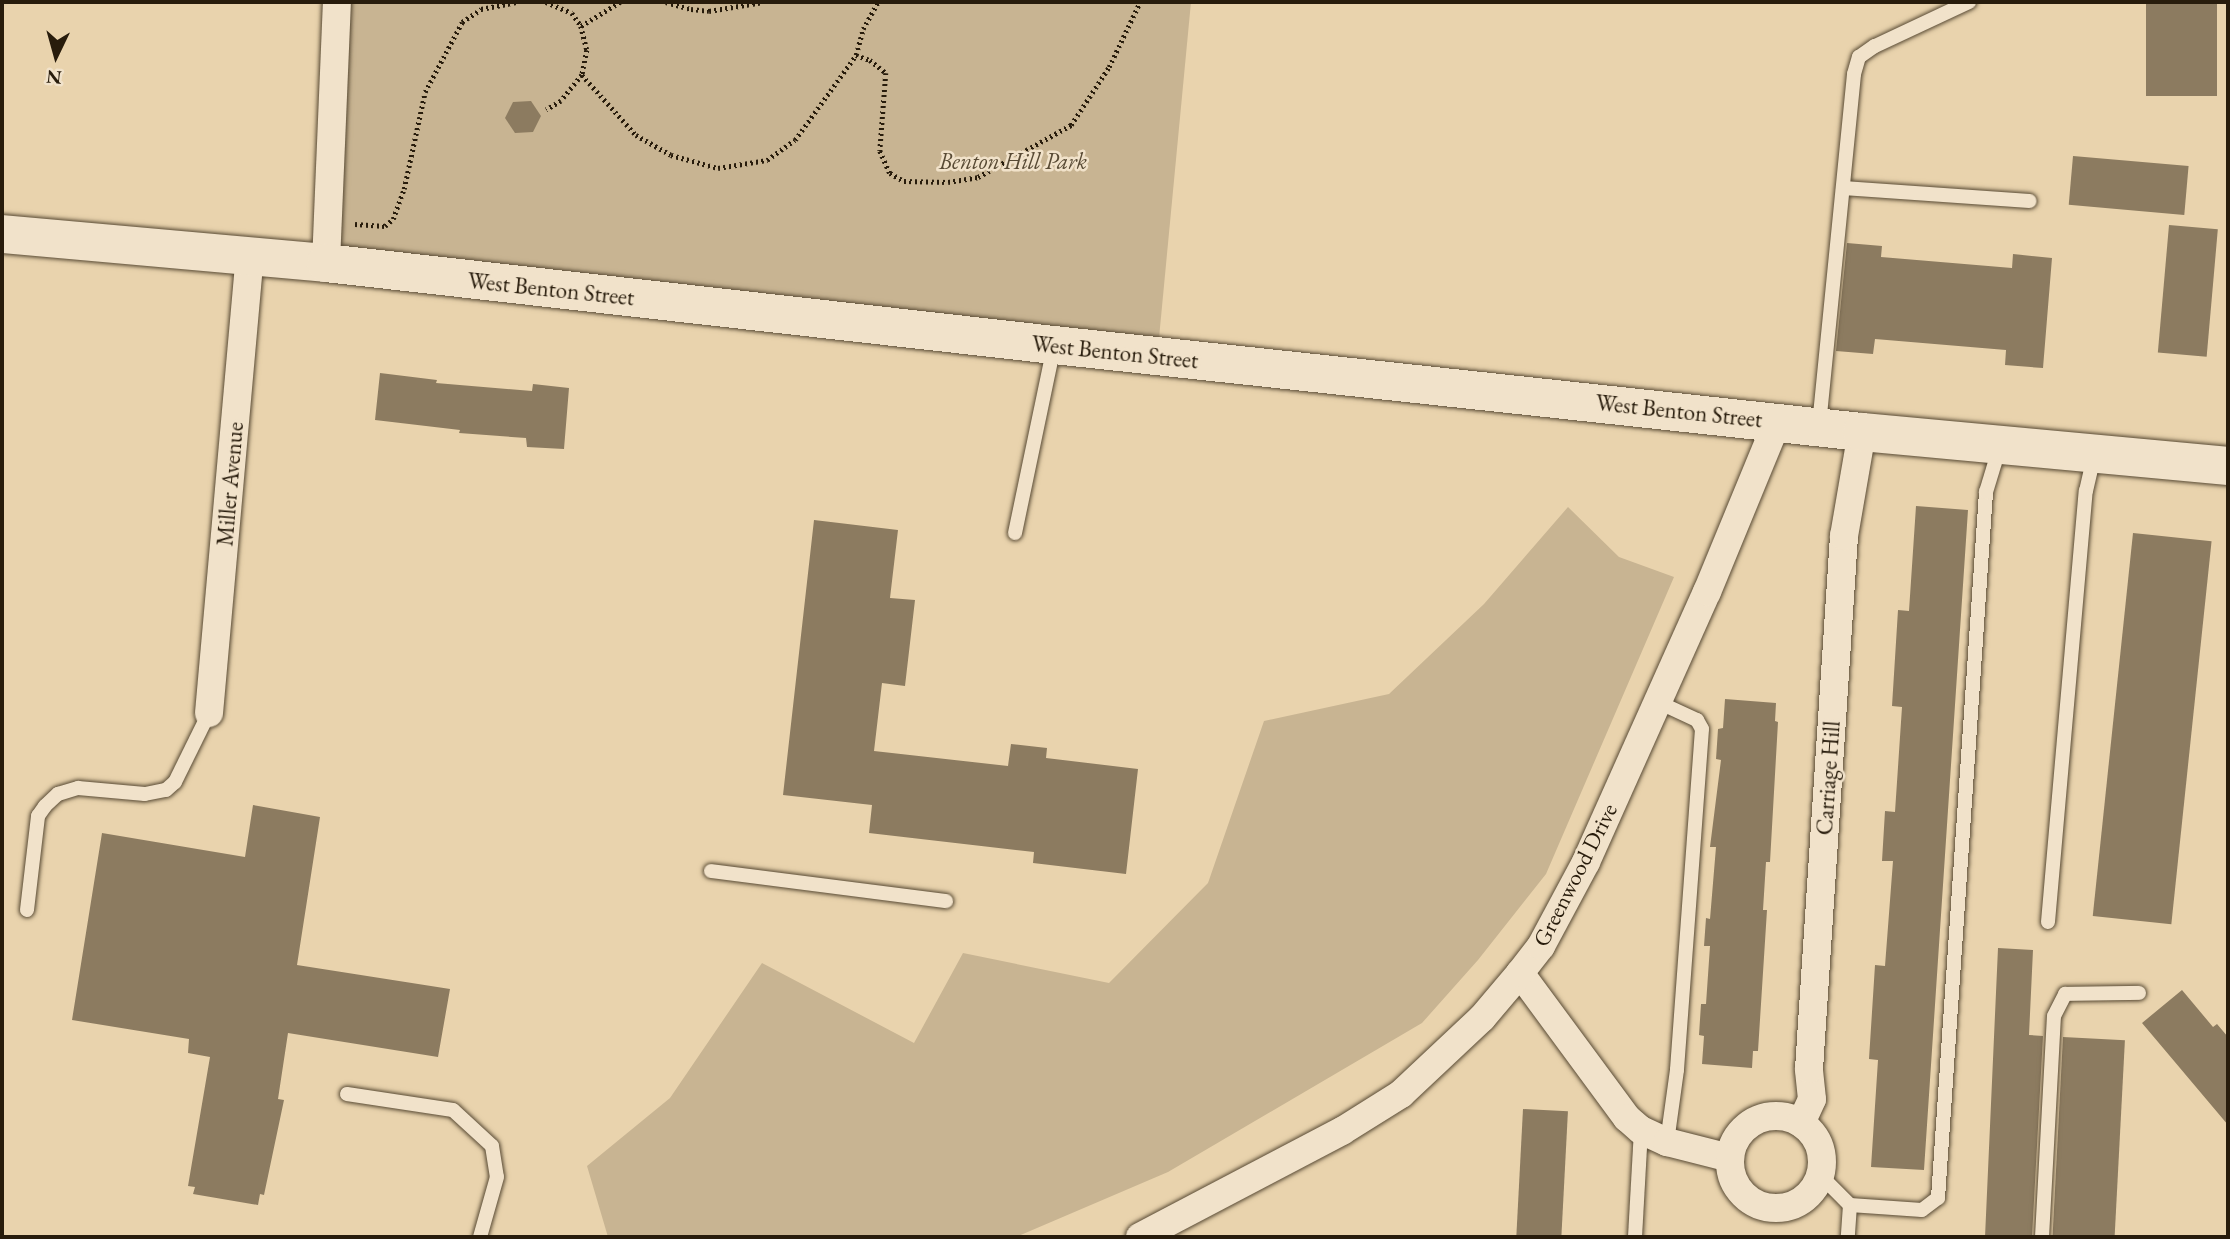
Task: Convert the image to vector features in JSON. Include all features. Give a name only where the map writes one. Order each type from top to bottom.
[{"type":"street","points":[[326,263],[337,2]]},
{"type":"street","name":"West Benton Street","points":[[2,234],[326,263],[1862,432],[2228,466]]},
{"type":"street","name":"Miller Avenue","points":[[209,713],[250,256]]},
{"type":"street","name":"Greenwood Drive","points":[[1140,1237],[1342,1131],[1401,1094],[1482,1017],[1520,973],[1541,946],[1570,895],[1658,702],[1761,466],[1777,422]]},
{"type":"street","name":"Carriage Hill","points":[[1801,1123],[1812,1099],[1809,1069],[1844,536],[1862,432]]},
{"type":"street","points":[[1520,973],[1627,1118],[1641,1130],[1667,1142],[1730,1158]]},
{"type":"street","points":[[1784,1116],[1801,1123],[1813,1134],[1821,1149],[1820,1175],[1803,1199],[1789,1207],[1771,1208],[1744,1196],[1734,1183],[1730,1158],[1734,1140],[1744,1127],[1758,1119],[1784,1116]]},
{"type":"lane","points":[[1818,427],[1854,74],[1859,57],[1875,46],[1969,2]]},
{"type":"lane","points":[[1843,188],[2030,201]]},
{"type":"lane","points":[[1015,533],[1054,345]]},
{"type":"lane","points":[[1820,1175],[1850,1205],[1922,1210],[1938,1198],[1986,492],[2000,445]]},
{"type":"lane","points":[[2048,922],[2086,491],[2095,454]]},
{"type":"lane","points":[[1658,702],[1697,720],[1702,729],[1678,1070],[1667,1142]]},
{"type":"lane","points":[[27,910],[38,816],[45,806],[58,794],[78,788],[145,794],[166,790],[175,782],[209,713]]},
{"type":"lane","points":[[711,870],[946,901]]},
{"type":"lane","points":[[2042,1237],[2054,1016],[2065,994],[2139,993]]},
{"type":"lane","points":[[347,1094],[453,1110],[492,1146],[497,1177],[480,1237]]},
{"type":"lane","points":[[1635,1237],[1641,1130]]},
{"type":"lane","points":[[1848,1237],[1850,1205]]},
{"type":"path","points":[[326,224],[385,226],[393,219],[404,189],[425,92],[442,54],[462,22],[481,9],[516,2]]},
{"type":"path","points":[[546,2],[572,13],[581,26],[587,50],[582,75],[561,102],[546,110]]},
{"type":"path","points":[[581,26],[620,2]]},
{"type":"path","points":[[666,2],[691,9],[709,10],[763,2]]},
{"type":"path","points":[[582,75],[636,135],[671,155],[718,168],[767,160],[795,140],[856,55],[863,29],[878,2]]},
{"type":"path","points":[[856,55],[870,60],[886,73],[880,151],[890,173],[904,181],[921,184],[978,177],[1072,125],[1109,67],[1140,2]]},
{"type":"green space","name":"Benton Hill Park","points":[[337,2],[1191,2],[1159,338],[325,245]]},
{"type":"green space","points":[[1568,507],[1619,557],[1674,577],[1546,874],[1478,960],[1422,1023],[1168,1172],[1016,1237],[608,1237],[587,1166],[670,1098],[762,963],[914,1043],[963,953],[1109,983],[1208,883],[1264,721],[1389,694],[1484,604]]},
{"type":"building","points":[[2146,2],[2217,2],[2217,96],[2146,96]]},
{"type":"building","points":[[531,101],[541,116],[533,132],[515,133],[505,118],[513,102]]},
{"type":"building","points":[[2073,156],[2189,166],[2184,215],[2069,205]]},
{"type":"building","points":[[2169,225],[2218,229],[2207,357],[2158,353]]},
{"type":"building","points":[[1847,243],[1882,246],[1881,257],[2012,268],[2013,254],[2052,258],[2043,368],[2005,365],[2006,350],[1875,339],[1873,354],[1836,351]]},
{"type":"building","points":[[380,373],[437,380],[436,383],[532,391],[533,384],[569,388],[564,449],[527,447],[526,438],[459,433],[460,430],[375,420]]},
{"type":"building","points":[[1916,506],[1968,510],[1924,1170],[1871,1167],[1878,1060],[1869,1059],[1875,965],[1885,966],[1893,861],[1882,861],[1885,811],[1895,812],[1902,707],[1892,706],[1898,610],[1909,611]]},
{"type":"building","points":[[814,520],[898,530],[890,598],[915,600],[905,686],[882,683],[874,751],[1008,766],[1011,744],[1047,748],[1046,758],[1138,769],[1126,874],[1033,863],[1034,852],[869,833],[872,805],[783,795]]},
{"type":"building","points":[[2133,533],[2212,541],[2171,924],[2093,916]]},
{"type":"building","points":[[1725,699],[1776,703],[1775,721],[1778,722],[1770,862],[1766,862],[1763,910],[1767,910],[1758,1051],[1753,1051],[1752,1068],[1702,1064],[1704,1036],[1699,1035],[1701,1004],[1706,1004],[1710,946],[1704,946],[1706,918],[1710,919],[1716,847],[1710,847],[1721,760],[1716,759],[1718,729],[1723,728]]},
{"type":"building","points":[[253,805],[320,817],[297,965],[450,989],[438,1057],[288,1033],[278,1099],[284,1100],[264,1195],[260,1194],[258,1205],[193,1194],[195,1187],[188,1186],[210,1057],[188,1053],[189,1039],[72,1020],[102,833],[245,857]]},
{"type":"building","points":[[1998,948],[2033,950],[2029,1035],[2043,1036],[2032,1237],[1985,1237]]},
{"type":"building","points":[[2182,990],[2213,1027],[2217,1024],[2228,1037],[2228,1125],[2142,1023]]},
{"type":"building","points":[[2063,1037],[2125,1040],[2115,1237],[2053,1237]]},
{"type":"building","points":[[1523,1109],[1568,1111],[1561,1237],[1516,1237]]}]
